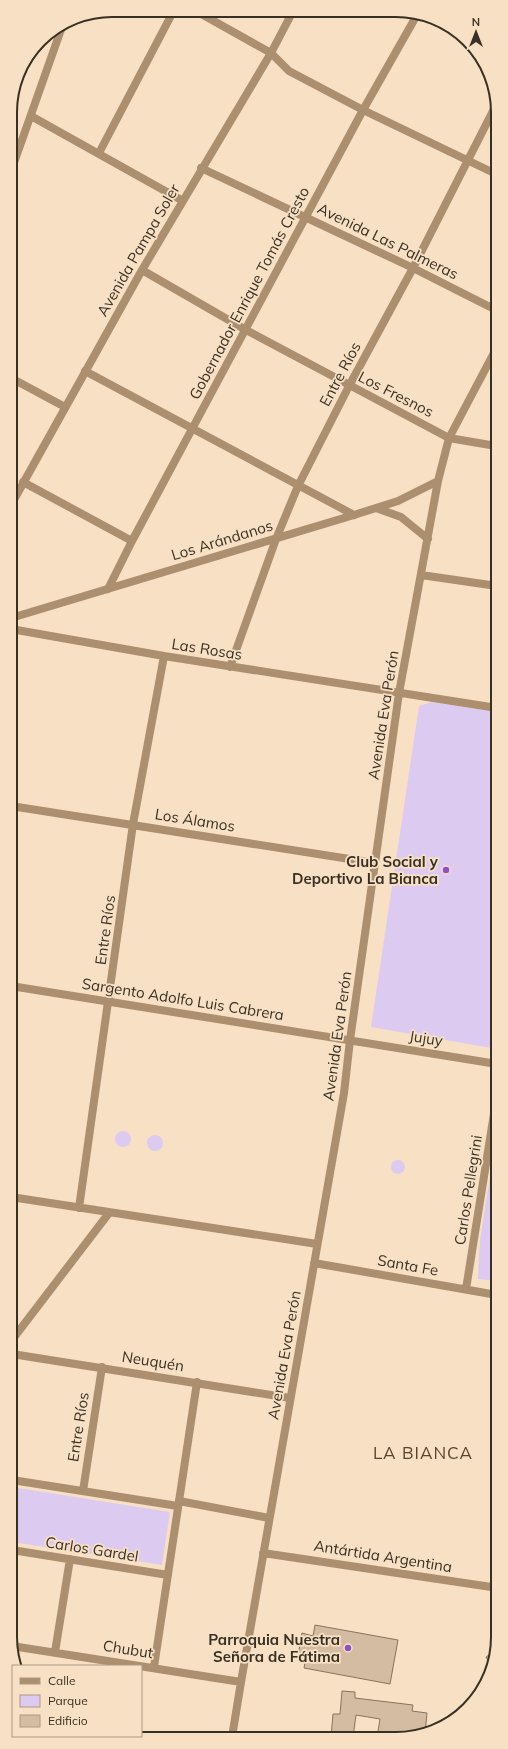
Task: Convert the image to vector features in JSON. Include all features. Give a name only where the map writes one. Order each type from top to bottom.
[{"type":"street","points":[[99,153],[170,17]]},
{"type":"street","points":[[207,17],[271,53],[289,71],[363,110],[491,172]]},
{"type":"street","name":"Avenida Pampa Soler","points":[[17,494],[142,270],[201,168],[271,53],[290,17]]},
{"type":"street","name":"Gobernador Enrique Tomás Cresto","points":[[108,589],[132,541],[363,110],[415,19]]},
{"type":"street","points":[[17,155],[60,32]]},
{"type":"street","name":"Entre Ríos","points":[[230,667],[276,539],[298,486],[349,386],[413,268],[491,115]]},
{"type":"street","points":[[31,116],[183,201]]},
{"type":"street","name":"Avenida Las Palmeras","points":[[201,168],[413,268],[491,307]]},
{"type":"street","name":"Los Fresnos","points":[[142,270],[246,330],[449,438],[491,445]]},
{"type":"street","name":"Avenida Eva Perón","points":[[233,1732],[344,1093],[350,1040],[399,693],[438,482],[449,438],[491,358]]},
{"type":"street","points":[[85,371],[354,515]]},
{"type":"street","points":[[17,382],[66,407]]},
{"type":"street","points":[[23,482],[132,541]]},
{"type":"street","name":"Los Arándanos","points":[[17,616],[398,501],[438,482]]},
{"type":"street","points":[[376,508],[401,517],[428,539]]},
{"type":"street","points":[[421,575],[491,585]]},
{"type":"street","name":"Las Rosas","points":[[17,630],[230,667],[491,707]]},
{"type":"street","name":"Entre Ríos","points":[[79,1208],[133,824],[164,656]]},
{"type":"street","name":"Los Álamos","points":[[17,807],[375,863]]},
{"type":"street","name":"Sargento Adolfo Luis Cabrera","points":[[17,987],[350,1040]]},
{"type":"street","name":"Jujuy","points":[[350,1040],[491,1063]]},
{"type":"street","name":"Carlos Pellegrini","points":[[466,1289],[491,1133]]},
{"type":"street","points":[[17,1198],[317,1244]]},
{"type":"street","points":[[17,1333],[109,1213]]},
{"type":"street","name":"Santa Fe","points":[[314,1263],[491,1294]]},
{"type":"street","name":"Neuquén","points":[[17,1355],[197,1382],[290,1398]]},
{"type":"street","name":"Entre Ríos","points":[[83,1491],[102,1367]]},
{"type":"street","points":[[154,1668],[197,1382]]},
{"type":"street","points":[[17,1481],[269,1518]]},
{"type":"street","name":"Carlos Gardel","points":[[17,1551],[168,1575]]},
{"type":"street","name":"Antártida Argentina","points":[[263,1553],[491,1587]]},
{"type":"street","points":[[55,1652],[70,1559]]},
{"type":"street","name":"Chubut","points":[[18,1647],[135,1665]]},
{"type":"street","name":"Chubut","points":[[142,1666],[241,1682]]},
{"type":"green space","name":"Club Social y Deportivo La Bianca","points":[[432,702],[491,711],[491,1048],[371,1027],[419,706]]},
{"type":"green space","points":[[123,1131],[129,1133],[131,1139],[129,1145],[123,1147],[117,1145],[115,1139],[117,1133]]},
{"type":"green space","points":[[155,1135],[161,1137],[163,1143],[161,1149],[155,1151],[149,1149],[147,1143],[149,1137]]},
{"type":"green space","points":[[395,1160],[401,1160],[405,1164],[405,1170],[401,1174],[395,1174],[391,1170],[391,1164]]},
{"type":"green space","points":[[491,1171],[491,1280],[478,1279],[480,1240]]},
{"type":"green space","points":[[17,1488],[170,1512],[162,1565],[17,1543]]},
{"type":"building","name":"Parroquia Nuestra Señora de Fátima","points":[[315,1625],[398,1640],[390,1684],[304,1668],[306,1657],[298,1656],[302,1633],[313,1636]]},
{"type":"building","points":[[342,1691],[355,1692],[355,1698],[413,1705],[412,1711],[427,1713],[426,1727],[415,1730],[378,1732],[380,1719],[356,1715],[354,1732],[331,1732],[333,1714],[340,1714]]},
{"type":"place","name":"Club Social y Deportivo La Bianca","points":[[446,870]]},
{"type":"place","name":"Parroquia Nuestra Señora de Fátima","points":[[348,1648]]},
{"type":"district","name":"LA BIANCA","points":[[423,1452]]}]
